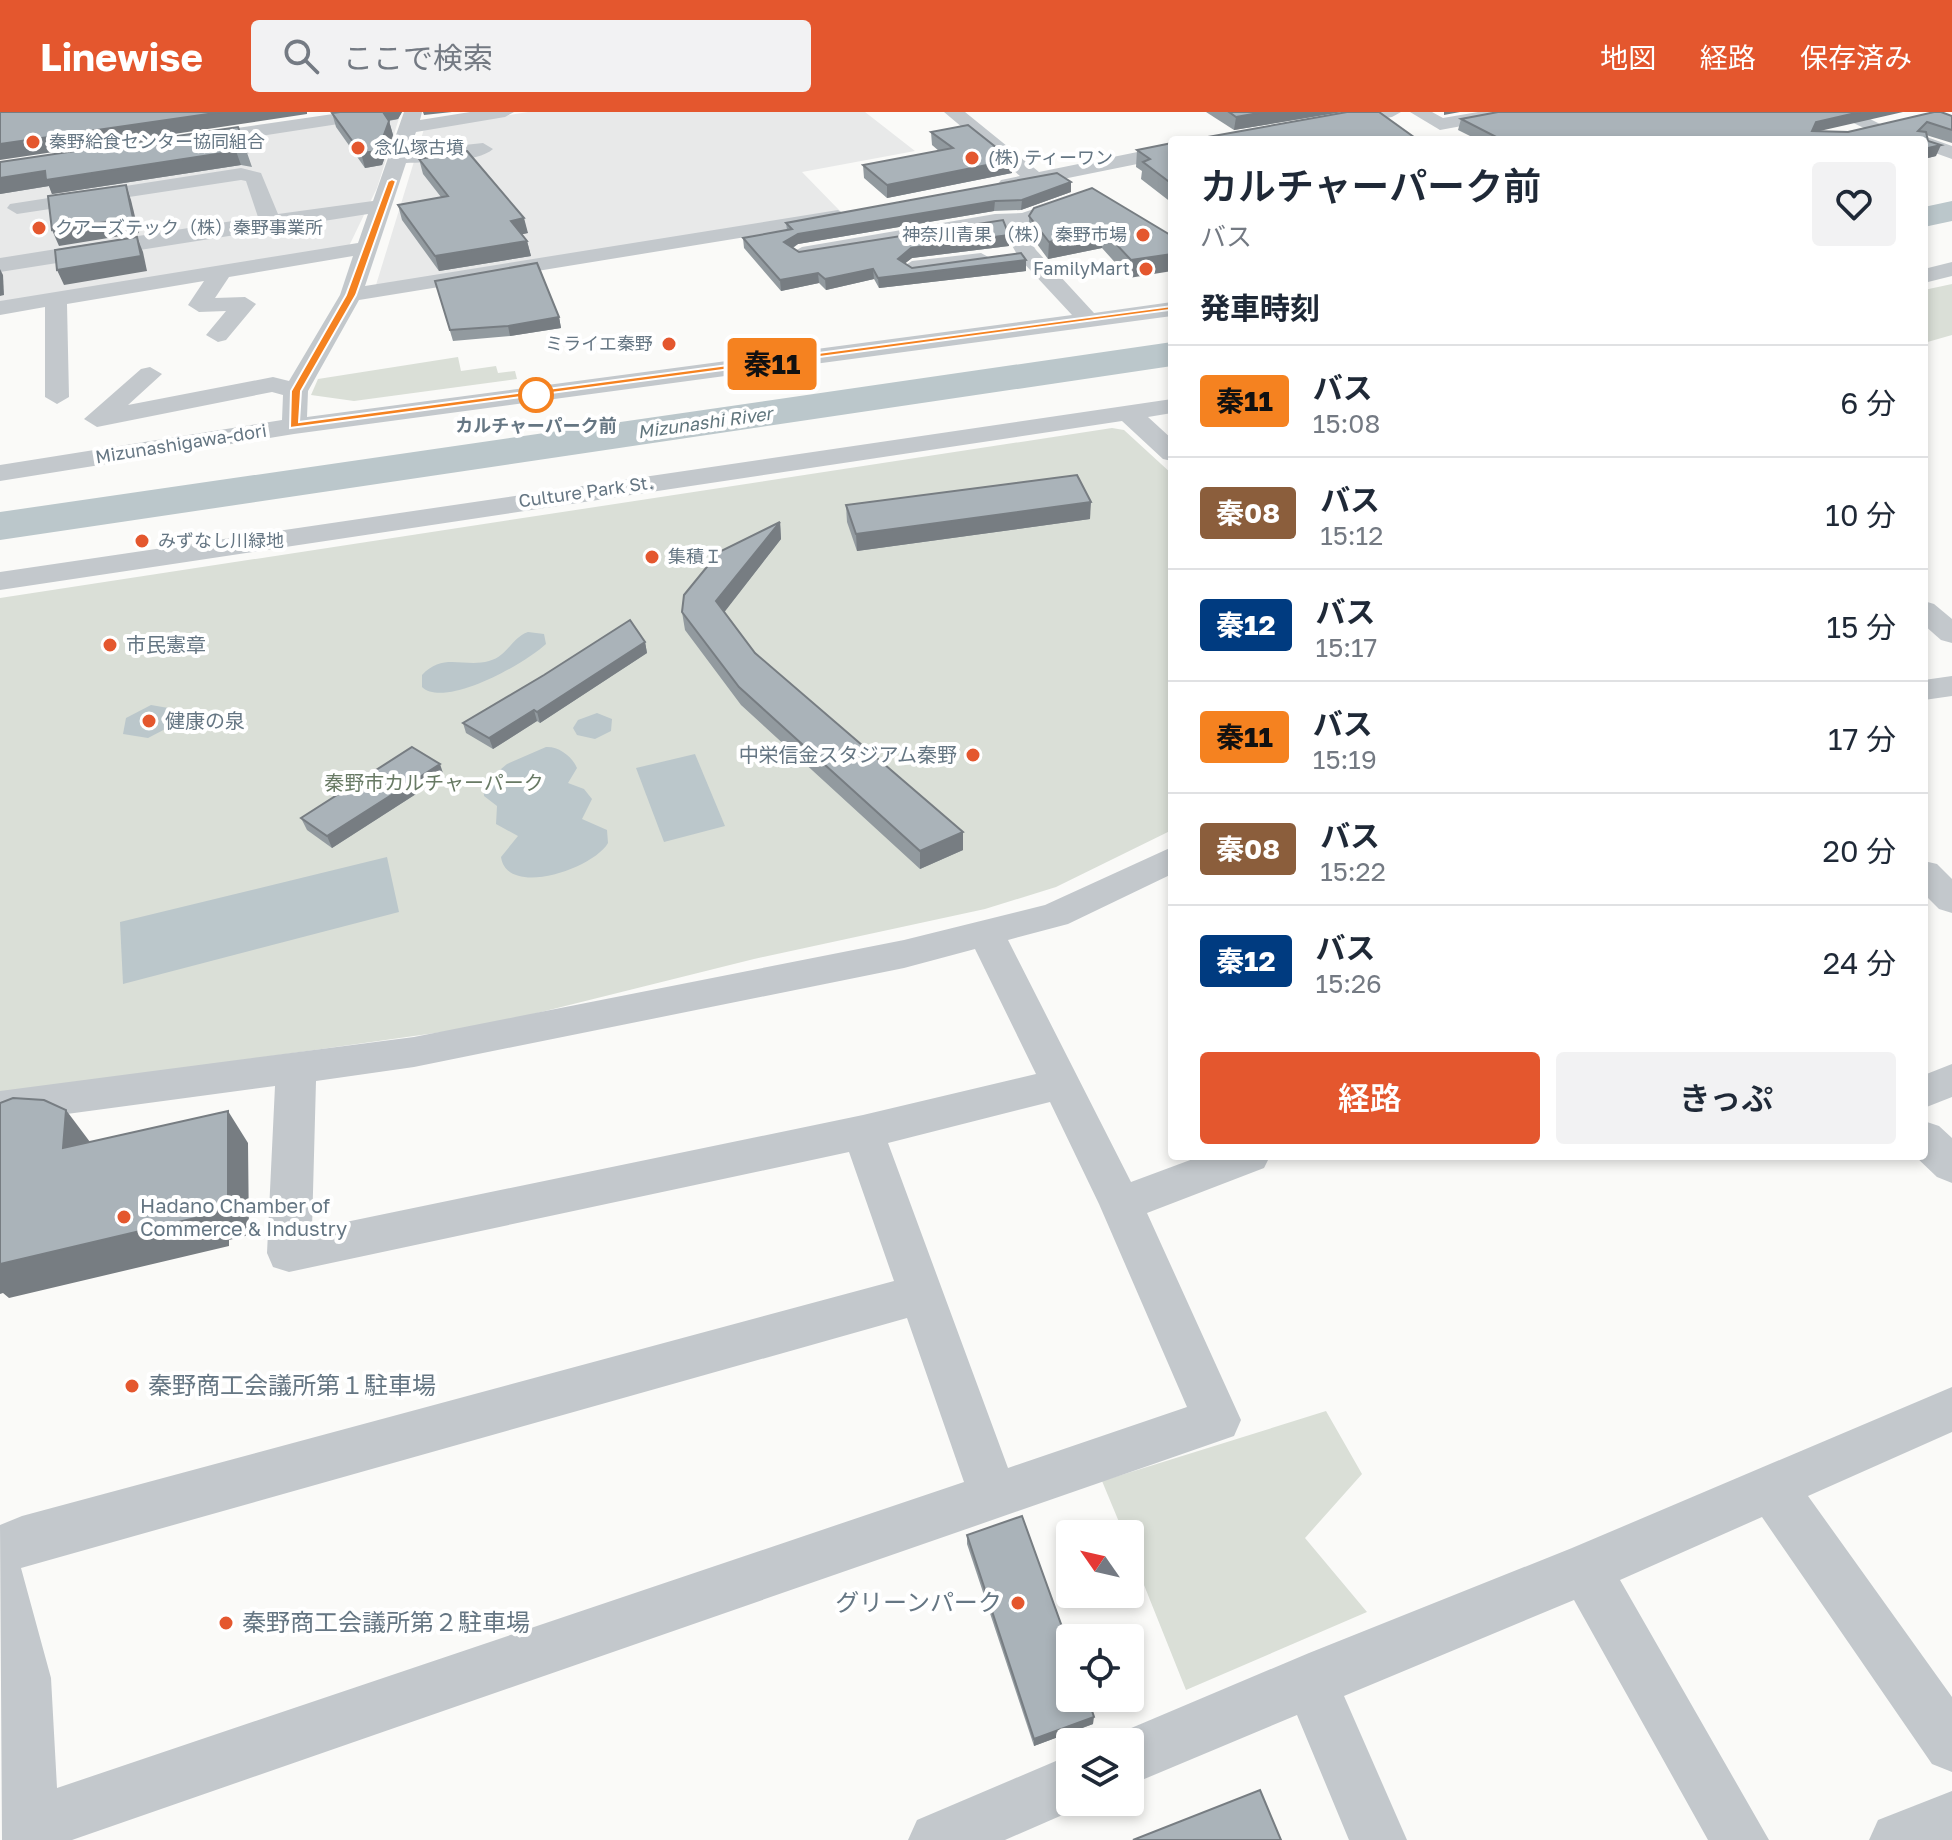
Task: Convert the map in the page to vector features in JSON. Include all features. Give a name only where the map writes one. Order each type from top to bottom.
[{"type":"street","points":[[165,144],[384,112]]},
{"type":"street","points":[[294,426],[296,391],[351,295],[370,247],[411,120],[505,112]]},
{"type":"street","points":[[956,112],[952,113],[1035,178]]},
{"type":"street","points":[[1249,136],[1346,115],[1392,112]]},
{"type":"street","points":[[1419,112],[1440,124],[1511,112]]},
{"type":"street","points":[[1840,112],[1900,132]]},
{"type":"street","points":[[1848,134],[1900,132]]},
{"type":"street","points":[[1928,143],[1952,153]]},
{"type":"street","points":[[400,157],[440,156],[483,149]]},
{"type":"street","points":[[991,187],[1035,178],[1119,173],[1168,153]]},
{"type":"street","points":[[23,262],[8,204],[241,174],[254,177],[270,221]]},
{"type":"street","points":[[149,188],[161,239]]},
{"type":"street","points":[[800,257],[881,238],[905,238],[995,220],[1024,219],[1094,195]]},
{"type":"street","points":[[0,265],[383,206]]},
{"type":"street","points":[[351,295],[859,213]]},
{"type":"street","points":[[1024,219],[1015,233],[1027,253],[1089,321]]},
{"type":"street","points":[[905,238],[921,266],[1027,253]]},
{"type":"street","points":[[0,308],[370,247]]},
{"type":"street","points":[[1928,275],[1952,269]]},
{"type":"street","points":[[218,335],[245,304],[199,305],[221,272]]},
{"type":"street","points":[[56,299],[57,397]]},
{"type":"street","name":"Mizunashigawa-dori","points":[[0,473],[294,426],[1168,310]]},
{"type":"street","points":[[150,374],[86,421],[273,384],[296,391]]},
{"type":"street","name":"Culture Park St.","points":[[0,581],[1168,407]]},
{"type":"street","points":[[1127,412],[1168,449]]},
{"type":"street","points":[[1928,608],[1952,602]]},
{"type":"street","points":[[1928,613],[1952,634]]},
{"type":"street","points":[[1928,689],[1952,686]]},
{"type":"street","points":[[0,1107],[414,1052],[606,1016],[987,935],[1055,915],[1168,863]]},
{"type":"street","points":[[1928,877],[1952,900]]},
{"type":"street","points":[[0,1580],[24,1678],[30,1833],[1217,1420],[1121,1204],[987,935]]},
{"type":"street","points":[[296,1069],[289,1253],[863,1132],[1060,1084]]},
{"type":"street","points":[[1928,1090],[1952,1080]]},
{"type":"street","points":[[863,1132],[994,1496]]},
{"type":"street","points":[[1928,1142],[1952,1165]]},
{"type":"street","points":[[1121,1204],[1238,1160]]},
{"type":"street","points":[[0,1551],[22,1541],[371,1443],[922,1294]]},
{"type":"street","points":[[1144,1751],[1309,1680],[1585,1569],[1951,1410]]},
{"type":"street","points":[[1771,1487],[1952,1744]]},
{"type":"street","points":[[1585,1569],[1740,1840]]},
{"type":"street","points":[[1309,1680],[1378,1840]]},
{"type":"street","points":[[937,1840],[1056,1789]]},
{"type":"street","points":[[1898,1840],[1952,1820]]},
{"type":"shaded area","points":[[401,112],[377,188],[349,246],[0,305],[0,170]]},
{"type":"shaded area","points":[[528,112],[865,112],[915,151],[802,172],[840,211],[627,248],[376,285],[424,129]]},
{"type":"shaded area","points":[[528,632],[544,634],[546,644],[504,672],[448,692],[433,692],[422,687],[422,675],[430,668],[446,662],[480,663],[495,659]]},
{"type":"shaded area","points":[[151,705],[174,709],[173,725],[148,738],[123,734],[126,718]]},
{"type":"shaded area","points":[[597,713],[612,719],[611,731],[595,739],[577,735],[573,728],[578,720]]},
{"type":"shaded area","points":[[546,747],[560,750],[575,764],[577,768],[568,783],[584,789],[592,799],[582,819],[607,830],[608,843],[586,862],[569,870],[534,877],[518,876],[507,869],[501,857],[518,836],[496,824],[497,806],[484,796],[483,784],[507,764]]},
{"type":"shaded area","points":[[695,754],[725,826],[664,842],[636,768]]},
{"type":"shaded area","points":[[387,857],[399,912],[123,984],[120,922]]},
{"type":"green space","points":[[1952,284],[1952,335],[1928,342],[1928,289]]},
{"type":"green space","points":[[458,357],[461,371],[496,366],[498,373],[515,371],[517,379],[354,401],[311,395],[318,379]]},
{"type":"green space","name":"秦野市カルチャーパーク","points":[[1112,428],[1124,430],[1168,470],[1168,832],[1056,887],[985,909],[754,959],[485,1026],[0,1094],[0,598]]},
{"type":"green space","points":[[1326,1411],[1362,1474],[1305,1538],[1367,1612],[1186,1690],[1144,1585],[1144,1520],[1118,1520],[1102,1481]]},
{"type":"building","points":[[0,112],[222,112],[0,144]]},
{"type":"building","points":[[383,112],[389,121],[378,151],[361,153],[332,113]]},
{"type":"building","points":[[1229,112],[1264,112],[1236,117]]},
{"type":"building","points":[[1347,112],[1379,112],[1412,136],[1213,136]]},
{"type":"building","points":[[1498,112],[1860,112],[1816,122],[1812,131],[1848,132],[1941,112],[1952,116],[1952,130],[1927,122],[1918,131],[1926,132],[1927,136],[1494,136],[1461,119]]},
{"type":"building","points":[[968,125],[1012,160],[887,185],[863,165],[953,148],[931,132]]},
{"type":"building","points":[[238,127],[247,152],[236,151],[46,180],[45,171],[0,178],[0,162]]},
{"type":"building","points":[[1928,141],[1941,145],[1928,148]]},
{"type":"building","points":[[1168,144],[1168,181],[1143,162],[1150,159],[1137,150]]},
{"type":"building","points":[[467,151],[524,218],[511,221],[527,241],[435,256],[398,205],[448,196],[419,159]]},
{"type":"building","points":[[1057,173],[1071,182],[1022,200],[995,201],[798,234],[784,242],[799,252],[1003,220],[1009,235],[911,248],[898,259],[912,268],[1021,253],[1026,260],[878,278],[873,269],[825,279],[818,273],[780,280],[743,238],[792,229],[786,223]]},
{"type":"building","points":[[126,185],[133,218],[52,230],[48,196]]},
{"type":"building","points":[[1092,188],[1168,234],[1168,255],[1131,260],[1103,230],[1049,242],[1029,216],[1034,208]]},
{"type":"building","points":[[137,237],[141,256],[57,270],[55,250]]},
{"type":"building","points":[[537,263],[559,317],[508,326],[450,330],[435,281]]},
{"type":"building","points":[[1077,475],[1091,502],[856,534],[846,505]]},
{"type":"building","points":[[780,522],[716,601],[755,653],[963,832],[920,851],[739,687],[682,612],[684,595],[719,552]]},
{"type":"building","points":[[630,620],[645,642],[537,712],[534,710],[489,738],[463,723],[544,675]]},
{"type":"building","points":[[412,747],[440,764],[327,836],[301,818]]},
{"type":"building","name":"Hadano Chamber of Commerce & Industry","points":[[13,1098],[44,1100],[66,1110],[63,1148],[228,1111],[228,1204],[208,1209],[208,1215],[0,1264],[0,1103]]},
{"type":"building","name":"グリーンパーク","points":[[1022,1516],[1061,1624],[1056,1624],[1056,1712],[1092,1712],[1094,1717],[1056,1728],[1056,1731],[1034,1739],[967,1535]]},
{"type":"building","points":[[1260,1790],[1281,1840],[1133,1840]]},
{"type":"waterway","name":"Mizunashi River","points":[[1928,216],[1952,211]]},
{"type":"waterway","name":"Mizunashi River","points":[[0,526],[1168,355]]},
{"type":"bus line","name":"秦11","points":[[392,181],[351,295],[296,391],[294,426],[1168,310]]},
{"type":"place","name":"秦野給食センター協同組合","points":[[33,142]]},
{"type":"place","name":"念仏塚古墳","points":[[358,148]]},
{"type":"place","name":"(株) ティーワン","points":[[972,158]]},
{"type":"place","name":"クアーズテック（株）秦野事業所","points":[[39,228]]},
{"type":"place","name":"神奈川青果 （株） 秦野市場","points":[[1143,235]]},
{"type":"place","name":"FamilyMart","points":[[1146,269]]},
{"type":"place","name":"ミライエ秦野","points":[[669,344]]},
{"type":"place","name":"カルチャーパーク前","points":[[536,395]]},
{"type":"place","name":"みずなし川緑地","points":[[142,541]]},
{"type":"place","name":"集積Ｉ","points":[[652,557]]},
{"type":"place","name":"市民憲章","points":[[110,645]]},
{"type":"place","name":"健康の泉","points":[[149,721]]},
{"type":"place","name":"中栄信金スタジアム秦野","points":[[973,755]]},
{"type":"place","name":"Hadano Chamber of Commerce & Industry","points":[[124,1217]]},
{"type":"place","name":"秦野商工会議所第１駐車場","points":[[132,1386]]},
{"type":"place","name":"グリーンパーク","points":[[1018,1603]]},
{"type":"place","name":"秦野商工会議所第２駐車場","points":[[226,1623]]}]
